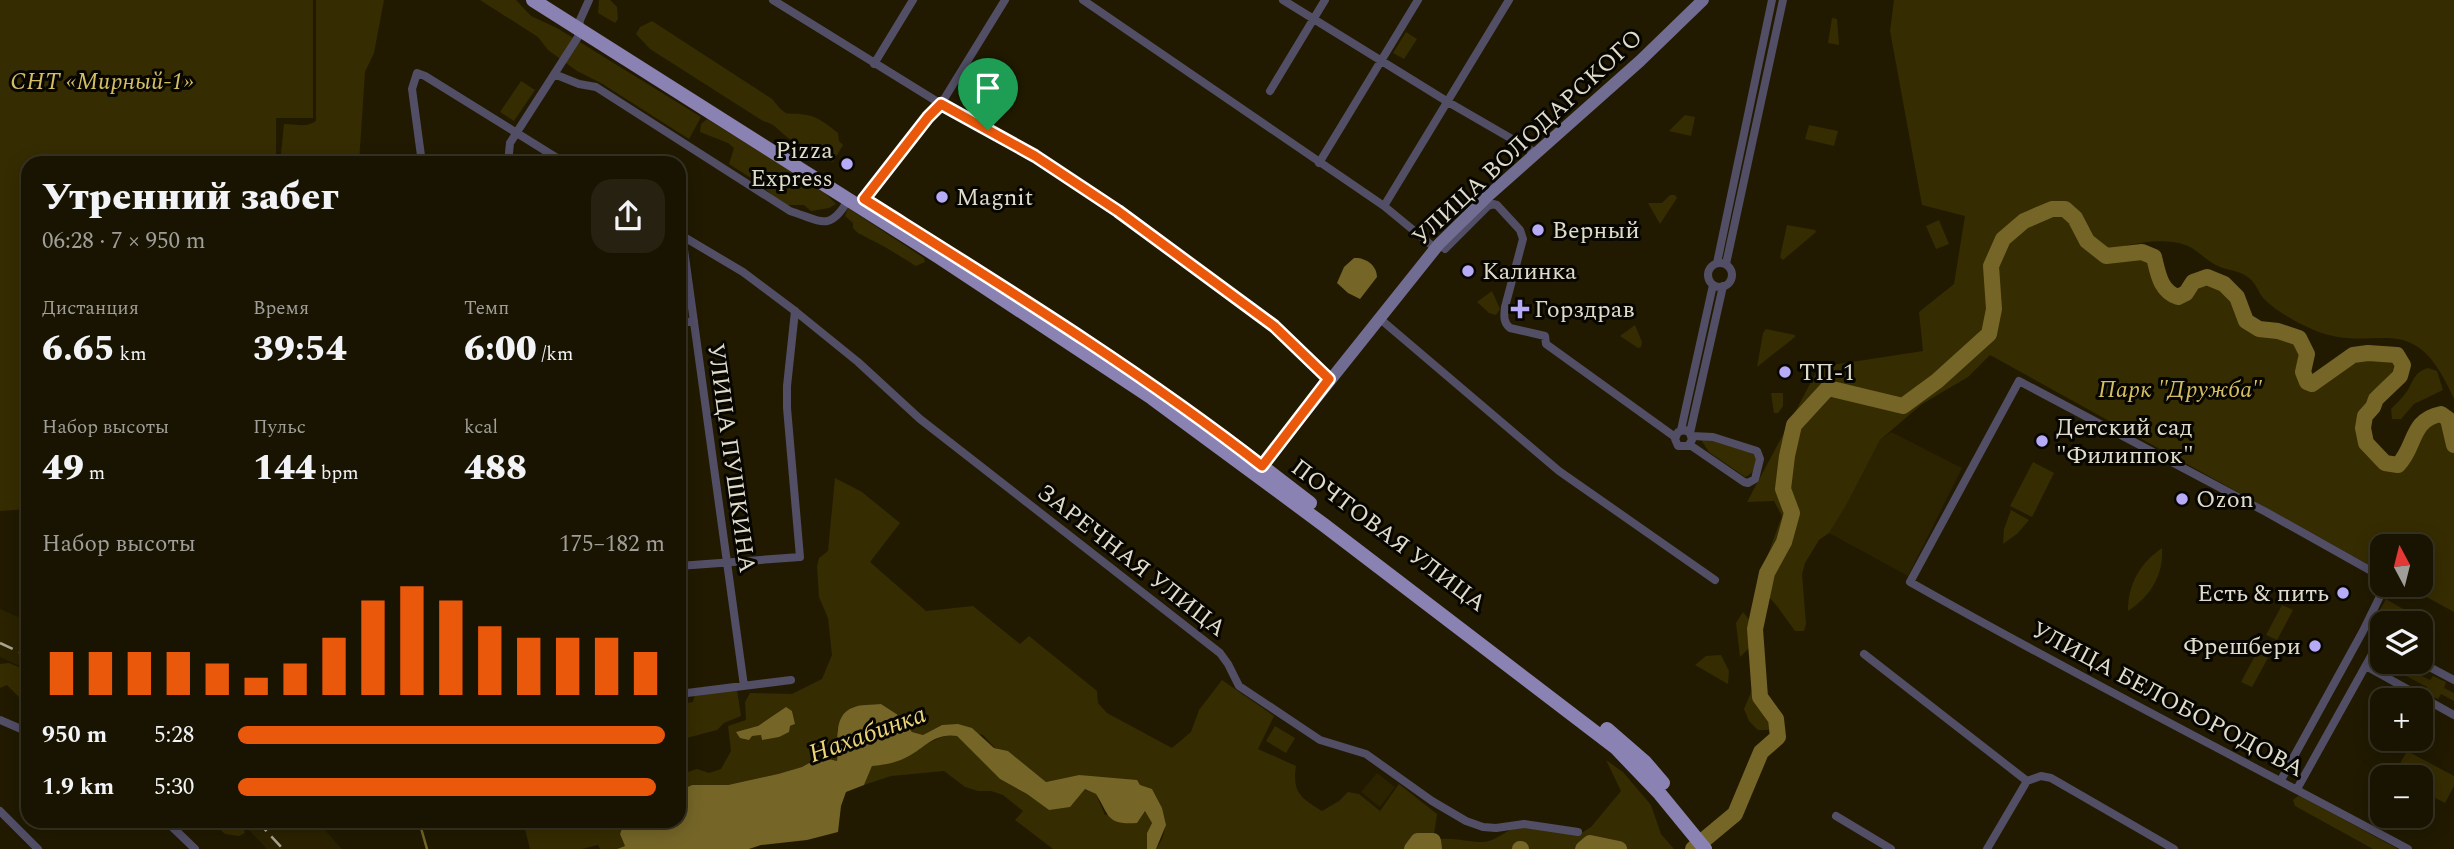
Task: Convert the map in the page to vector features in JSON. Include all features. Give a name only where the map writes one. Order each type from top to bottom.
[{"type":"main road","points":[[533,0],[580,25]]},
{"type":"main road","points":[[549,0],[580,25]]},
{"type":"main road","name":"ПОЧТОВАЯ УЛИЦА","points":[[580,25],[857,202],[1057,323],[1225,438],[1258,470],[1616,748],[1717,849]]},
{"type":"main road","name":"ПОЧТОВАЯ УЛИЦА","points":[[1692,826],[1705,849]]},
{"type":"street","points":[[509,156],[510,143],[573,45],[589,0]]},
{"type":"street","points":[[773,0],[941,104],[1035,156],[1118,211],[1274,326],[1329,379]]},
{"type":"street","points":[[874,64],[913,0]]},
{"type":"street","points":[[554,74],[579,84],[596,87],[790,211],[818,220],[832,221],[857,202],[941,104],[1005,0]]},
{"type":"street","points":[[1083,0],[1384,206],[1437,246],[1445,249],[1488,206],[1497,205],[1520,230],[1523,239],[1505,307],[1507,325],[1545,336],[1546,344],[1686,436],[1744,482],[1755,479],[1760,459],[1757,451],[1713,437],[1686,436]]},
{"type":"street","points":[[1283,0],[1536,153]]},
{"type":"street","points":[[1270,91],[1325,0]]},
{"type":"street","points":[[1319,163],[1418,0]]},
{"type":"street","points":[[1384,206],[1509,0]]},
{"type":"street","name":"УЛИЦА ВОЛОДАРСКОГО","points":[[1258,470],[1437,246],[1464,218],[1640,61],[1703,0]]},
{"type":"street","points":[[1722,263],[1772,0]]},
{"type":"street","points":[[1686,436],[1713,285],[1708,272],[1722,263],[1783,0]]},
{"type":"street","points":[[421,156],[412,89],[417,73],[554,156]]},
{"type":"street","name":"ЗАРЕЧНАЯ УЛИЦА","points":[[686,238],[743,272],[795,311],[858,362],[920,419],[1220,653],[1238,686],[1320,740],[1366,754],[1432,801],[1466,821],[1483,827],[1524,824],[1578,832]]},
{"type":"street","points":[[1713,285],[1727,285],[1732,276],[1732,272],[1722,263]]},
{"type":"street","name":"УЛИЦА ПУШКИНА","points":[[686,271],[744,685]]},
{"type":"street","points":[[1686,436],[1723,286]]},
{"type":"street","points":[[686,565],[800,557],[787,408],[795,311]]},
{"type":"street","points":[[1379,318],[1559,471],[1715,580]]},
{"type":"street","points":[[686,322],[694,321]]},
{"type":"street","name":"УЛИЦА БЕЛОБОРОДОВА","points":[[2370,570],[2019,381],[1910,582],[2031,650],[2408,849]]},
{"type":"street","points":[[2281,780],[2380,597]]},
{"type":"street","points":[[2363,631],[2370,634]]},
{"type":"street","points":[[1864,654],[2027,781]]},
{"type":"street","points":[[2297,789],[2370,659]]},
{"type":"street","points":[[2366,666],[2454,715]]},
{"type":"street","points":[[2433,669],[2454,680]]},
{"type":"street","points":[[686,693],[791,680]]},
{"type":"street","points":[[0,720],[21,729]]},
{"type":"street","points":[[1987,849],[2027,781],[2041,776],[2051,779],[2174,849]]},
{"type":"street","points":[[0,811],[38,849]]},
{"type":"street","points":[[1836,816],[1891,849]]},
{"type":"street","points":[[173,828],[195,849]]},
{"type":"shaded area","points":[[1891,432],[1962,468],[1908,576],[1829,533],[1880,440]]},
{"type":"shaded area","points":[[0,609],[21,618],[21,667],[0,657]]},
{"type":"shaded area","points":[[1377,773],[1395,787],[1380,807],[1361,792]]},
{"type":"shaded area","points":[[247,828],[323,828],[342,849],[267,849]]},
{"type":"green space","name":"СНТ «Мирный-1»","points":[[0,0],[313,0],[313,118],[276,118],[276,156],[21,156],[21,510],[0,511]]},
{"type":"green space","points":[[316,0],[384,0],[374,53],[365,72],[359,156],[281,156],[284,124],[305,125],[316,121]]},
{"type":"green space","points":[[480,0],[516,0],[531,16],[557,28],[701,117],[689,139],[601,83],[577,71],[548,50],[538,37]]},
{"type":"green space","points":[[599,0],[610,0],[617,7],[618,19],[615,23],[598,13]]},
{"type":"green space","name":"Парк \"Дружба\"","points":[[1894,0],[2454,0],[2454,399],[2438,368],[2422,350],[2406,341],[2330,335],[2305,326],[2268,303],[2245,275],[2214,264],[2188,246],[2155,241],[2119,247],[2098,254],[2100,258],[2107,259],[2137,258],[2149,261],[2158,288],[2173,301],[2190,293],[2196,286],[2209,284],[2225,290],[2249,327],[2260,332],[2284,335],[2294,341],[2301,355],[2304,382],[2312,387],[2330,379],[2354,358],[2393,359],[2398,367],[2394,375],[2370,393],[2361,420],[2371,451],[2399,467],[2408,462],[2420,430],[2429,420],[2437,416],[2445,421],[2450,450],[2454,452],[2454,612],[2427,597],[2433,597],[2433,534],[2370,534],[2370,565],[1990,355],[1968,377],[1922,404],[1880,440],[1845,507],[1805,563],[1802,574],[1806,624],[1804,631],[1795,631],[1757,584],[1782,516],[1774,501],[1747,502],[1819,367],[1923,351],[1919,312],[1954,284],[1965,216],[1922,205],[1890,31]]},
{"type":"green space","points":[[1832,18],[1837,19],[1839,45],[1828,43]]},
{"type":"green space","points":[[652,21],[772,99],[785,112],[811,116],[838,133],[839,141],[843,145],[833,162],[803,148],[773,126],[650,49],[636,34],[640,27]]},
{"type":"green space","points":[[1406,32],[1417,39],[1404,59],[1393,53]]},
{"type":"green space","points":[[521,81],[535,90],[514,121],[500,112]]},
{"type":"green space","points":[[1685,115],[1695,117],[1691,136],[1669,131]]},
{"type":"green space","points":[[707,119],[824,192],[836,204],[811,211],[804,205],[787,205],[776,199],[759,183],[729,164],[734,148],[700,132],[701,124]]},
{"type":"green space","points":[[1809,125],[1838,131],[1834,146],[1805,139]]},
{"type":"green space","points":[[1670,195],[1677,198],[1660,224],[1648,203],[1662,203]]},
{"type":"green space","points":[[848,208],[924,258],[925,262],[916,266],[858,233],[853,228],[853,223],[845,216]]},
{"type":"green space","points":[[1939,220],[1949,244],[1936,249],[1926,226]]},
{"type":"green space","points":[[1787,225],[1816,232],[1783,260],[1780,257]]},
{"type":"green space","points":[[1492,291],[1500,309],[1496,315],[1489,313],[1477,302]]},
{"type":"green space","points":[[1635,325],[1642,342],[1638,348],[1620,336]]},
{"type":"green space","points":[[1766,329],[1795,337],[1757,367],[1763,333]]},
{"type":"green space","points":[[2428,368],[2437,371],[2443,390],[2414,404],[2401,419],[2392,419],[2391,409],[2406,393],[2418,374]]},
{"type":"green space","points":[[1771,393],[1783,393],[1783,406],[1778,413],[1774,413]]},
{"type":"green space","points":[[1701,440],[1740,446],[1758,459],[1755,468],[1745,477],[1709,452]]},
{"type":"green space","points":[[2033,462],[2054,473],[2032,517],[2010,506]]},
{"type":"green space","points":[[835,478],[862,492],[900,523],[870,562],[926,611],[973,606],[1020,644],[1029,636],[1097,691],[1098,703],[1107,713],[1172,748],[1191,732],[1199,710],[1222,680],[1274,716],[1258,749],[1296,766],[1297,789],[1322,811],[1348,792],[1359,794],[1380,811],[1399,784],[1437,814],[1433,840],[1483,842],[1493,840],[1514,828],[1526,826],[1580,834],[1591,827],[1621,791],[1606,760],[1623,772],[1651,805],[1661,834],[1674,849],[1156,849],[1165,826],[1152,789],[1079,775],[1046,782],[1008,751],[995,748],[983,735],[942,725],[923,735],[912,732],[898,715],[881,704],[853,707],[837,729],[837,761],[820,757],[802,767],[778,774],[728,785],[692,785],[686,788],[686,773],[697,769],[709,773],[721,769],[731,751],[728,726],[746,720],[745,702],[750,693],[792,694],[822,679],[832,655],[828,618],[819,597],[819,558],[828,551]],"holes":[[[786,708],[792,711],[795,724],[762,740],[761,735],[752,736],[758,726]]]},
{"type":"green space","points":[[2011,510],[2029,520],[2017,534],[2003,544],[2004,529]]},
{"type":"green space","points":[[2162,548],[2161,567],[2154,584],[2143,599],[2128,611],[2130,592],[2137,575],[2147,560]]},
{"type":"green space","points":[[2386,599],[2405,610],[2405,611],[2379,611]]},
{"type":"green space","points":[[2282,605],[2293,610],[2277,640],[2266,635]]},
{"type":"green space","points":[[1743,612],[1751,622],[1750,647],[1740,657],[1736,623]]},
{"type":"green space","points":[[2257,652],[2268,658],[2252,687],[2241,682]]},
{"type":"green space","points":[[1721,655],[1729,671],[1728,684],[1695,665],[1706,656]]},
{"type":"green space","points":[[9,663],[21,668],[21,697],[7,685],[0,688],[0,664]]},
{"type":"green space","points":[[2402,674],[2418,674],[2430,680],[2433,676],[2446,682],[2444,688],[2454,693],[2454,701],[2441,694],[2438,699],[2433,697],[2433,688]]},
{"type":"green space","points":[[737,690],[741,716],[724,723],[717,730],[686,738],[686,703],[693,702],[695,694]]},
{"type":"green space","points":[[1752,690],[1760,691],[1776,719],[1770,730],[1758,730],[1749,721],[1744,709]]},
{"type":"green space","points":[[1275,726],[1295,738],[1286,753],[1266,741]]},
{"type":"green space","points":[[948,735],[957,736],[1000,779],[1049,810],[1085,789],[1096,794],[1105,815],[1145,810],[1152,823],[1147,833],[1147,849],[1053,849],[1015,820],[1023,811],[1003,795],[965,787],[944,771],[891,776],[864,785],[872,766],[893,762]]},
{"type":"green space","points":[[2407,751],[2454,776],[2454,786],[2445,803],[2433,797],[2433,765],[2399,765]]},
{"type":"green space","points":[[2298,796],[2398,849],[2373,849],[2295,806],[2293,800]]},
{"type":"green space","points":[[219,828],[243,828],[245,833],[239,836],[225,834]]},
{"type":"green space","points":[[525,828],[622,828],[620,834],[625,846],[617,849],[600,849],[598,845],[582,849],[530,849]]},
{"type":"water","points":[[1354,258],[1370,263],[1377,277],[1360,299],[1337,283],[1344,267]]},
{"type":"water","points":[[881,704],[898,715],[912,732],[923,735],[942,725],[958,724],[972,728],[994,748],[1008,751],[1046,782],[1079,775],[1137,780],[1140,785],[1152,789],[1162,808],[1166,825],[1156,849],[1147,849],[1147,833],[1152,823],[1145,811],[1137,823],[1114,821],[1096,794],[1085,789],[1070,807],[1049,810],[1000,779],[957,736],[949,735],[935,739],[901,760],[872,766],[864,785],[846,792],[841,806],[838,832],[749,849],[617,849],[625,846],[620,834],[622,828],[686,828],[686,788],[692,785],[728,785],[802,767],[820,757],[837,761],[839,724],[846,712],[859,706]]},
{"type":"water","points":[[786,707],[792,711],[795,724],[790,726],[789,732],[779,737],[762,740],[761,735],[752,736],[749,740],[740,738],[736,732],[758,726]]},
{"type":"waterway","name":"Нахабинка","points":[[1693,849],[1735,814],[1761,752],[1778,737],[1776,719],[1760,697],[1755,629],[1767,573],[1784,542],[1792,513],[1783,489],[1794,425],[1828,388],[1903,406],[1937,381],[1989,334],[1994,309],[1991,266],[2003,239],[2024,221],[2052,209],[2065,209],[2075,218],[2087,241],[2106,256],[2142,252],[2154,257],[2164,286],[2178,297],[2186,293],[2193,282],[2207,277],[2224,284],[2237,297],[2246,321],[2259,329],[2278,331],[2299,338],[2307,354],[2303,372],[2307,382],[2312,384],[2353,355],[2397,355],[2403,365],[2400,376],[2376,399],[2365,416],[2363,428],[2366,443],[2385,463],[2398,465],[2424,422],[2441,414],[2448,419],[2454,445]]},
{"type":"waterway","points":[[421,828],[427,849]]},
{"type":"waterway","name":"Нахабинка","points":[[1412,849],[1418,841],[1433,841],[1434,849]]},
{"type":"waterway","name":"Нахабинка","points":[[1583,849],[1590,843],[1619,849]]},
{"type":"railway","points":[[0,643],[21,653]]},
{"type":"railway","points":[[264,828],[283,849]]},
{"type":"place","name":"Pizza Express","points":[[847,164]]},
{"type":"place","name":"Magnit","points":[[942,197]]},
{"type":"place","name":"Верный","points":[[1538,230]]},
{"type":"place","name":"Калинка","points":[[1468,271]]},
{"type":"place","name":"Горздрав","points":[[1520,309]]},
{"type":"place","name":"ТП-1","points":[[1785,372]]},
{"type":"place","name":"Детский сад \"Филиппок\"","points":[[2042,441]]},
{"type":"place","name":"Ozon","points":[[2182,499]]},
{"type":"place","name":"Есть & пить","points":[[2343,593]]},
{"type":"place","name":"Фрешбери","points":[[2315,646]]},
{"type":"route","points":[[941,104],[988,130],[1035,156],[1197,267],[1274,326],[1329,379],[1262,466],[1057,323],[864,199],[887,167],[941,104]]}]
